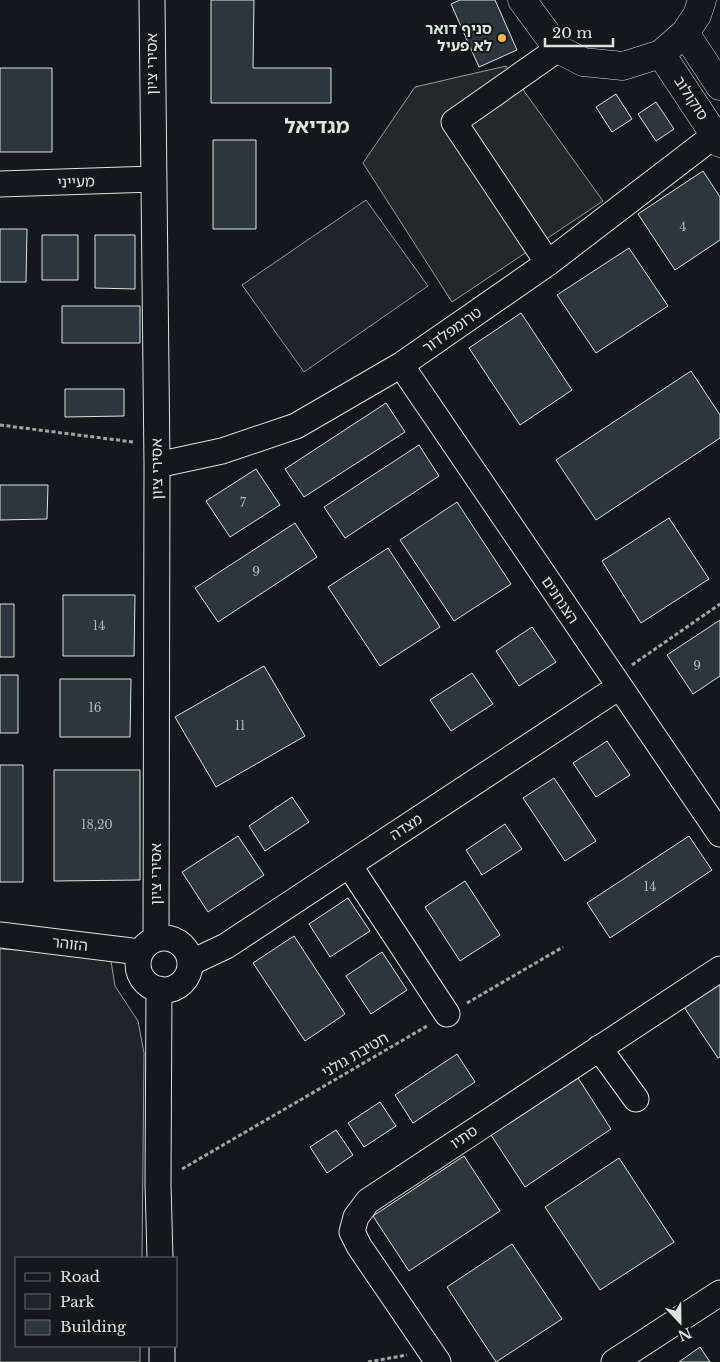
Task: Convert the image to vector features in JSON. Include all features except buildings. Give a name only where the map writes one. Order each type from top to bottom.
[{"type":"main road","points":[[522,0],[558,49],[583,62],[624,66],[661,54],[685,33],[697,15],[702,0]]},
{"type":"main road","name":"סוקולוב","points":[[685,33],[720,86]]},
{"type":"main road","name":"סוקולוב","points":[[661,54],[717,139]]},
{"type":"street","name":"אסירי ציון","points":[[148,946],[157,455],[152,0]]},
{"type":"street","points":[[548,263],[454,122],[558,49]]},
{"type":"street","name":"טרומפלדור","points":[[157,455],[222,451],[296,426],[401,366],[548,263],[717,139]]},
{"type":"street","name":"מעייני","points":[[0,184],[153,179]]},
{"type":"street","name":"הצנחנים","points":[[401,366],[720,834]]},
{"type":"street","name":"מצדה","points":[[190,962],[226,946],[349,865],[616,682]]},
{"type":"street","points":[[349,865],[448,1014]]},
{"type":"street","name":"הזוהר","points":[[0,935],[148,946]]},
{"type":"street","points":[[166,938],[175,940],[182,946],[190,962],[184,980],[177,986],[159,989],[150,986],[143,979],[139,971],[138,962],[148,946],[166,938]]},
{"type":"street","name":"סתיו","points":[[434,1356],[352,1232],[356,1217],[368,1200],[720,969]]},
{"type":"street","points":[[159,989],[158,1184],[160,1257]]},
{"type":"street","points":[[599,1048],[636,1100]]},
{"type":"street","points":[[614,1362],[720,1293]]},
{"type":"street","points":[[162,1347],[162,1362]]},
{"type":"path","points":[[0,425],[157,455]]},
{"type":"path","points":[[616,682],[720,604]]},
{"type":"path","name":"חטיבת גולני","points":[[158,1184],[563,947]]},
{"type":"path","points":[[368,1362],[434,1356]]},
{"type":"green space","points":[[366,200],[428,286],[304,372],[242,285]]},
{"type":"green space","points":[[0,949],[110,955],[115,986],[138,1021],[144,1053],[142,1257],[15,1257],[15,1347],[140,1347],[140,1362],[0,1362]]},
{"type":"shaded area","points":[[506,66],[603,201],[452,302],[363,163],[415,87]]},
{"type":"place","name":"סניף דואר לא פעיל","points":[[502,38]]},
{"type":"district","name":"מגדיאל","points":[[317,126]]}]
